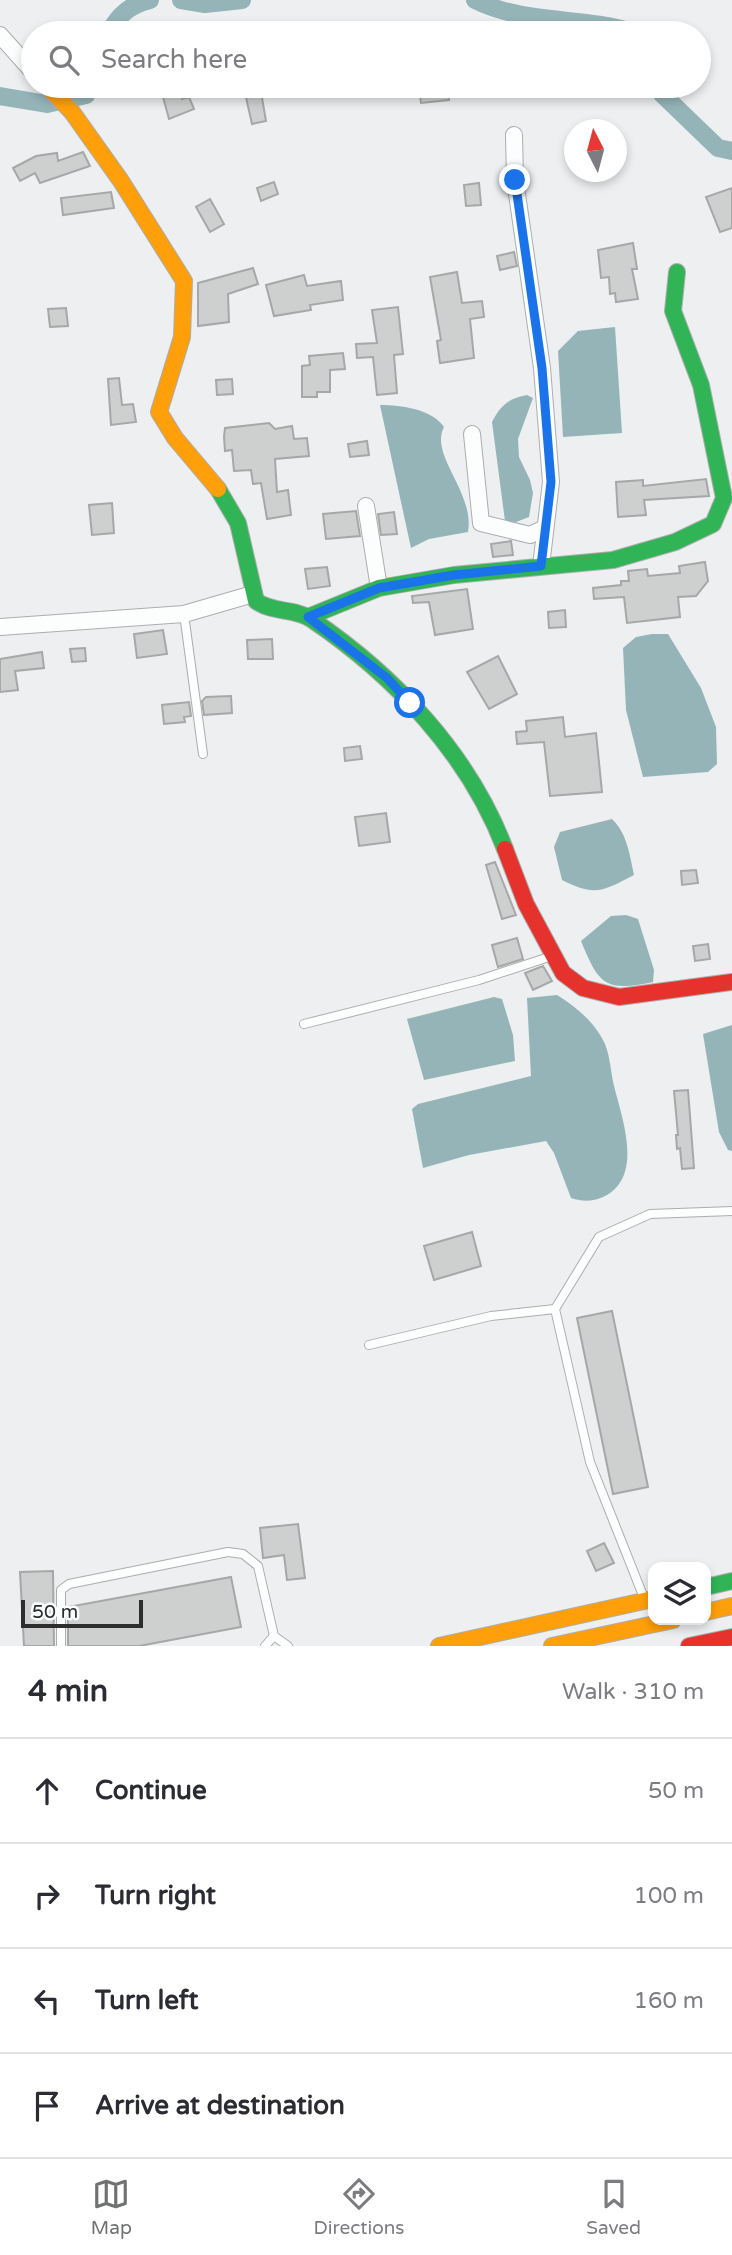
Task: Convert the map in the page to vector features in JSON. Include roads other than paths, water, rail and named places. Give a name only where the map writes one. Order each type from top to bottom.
[{"type":"main road","points":[[59,98],[72,112],[121,181],[184,281],[182,337],[159,412],[169,436],[194,460],[232,512],[242,538],[253,594],[264,607],[308,617],[387,678],[441,738],[492,815],[526,904],[563,973],[583,988],[619,997],[732,982]]},
{"type":"main road","points":[[308,617],[379,588],[454,575],[613,560],[675,542],[713,524],[728,497],[701,385],[673,311],[673,288],[677,272]]},
{"type":"main road","points":[[711,1586],[732,1581]]},
{"type":"main road","points":[[439,1646],[648,1600]]},
{"type":"main road","points":[[711,1611],[732,1606]]},
{"type":"main road","points":[[552,1646],[650,1625]]},
{"type":"main road","points":[[689,1646],[732,1637]]},
{"type":"street","points":[[0,35],[21,59]]},
{"type":"street","points":[[514,135],[515,180],[542,368],[551,482],[541,566]]},
{"type":"street","points":[[472,434],[481,523],[530,536],[545,528]]},
{"type":"street","points":[[366,506],[379,588]]},
{"type":"street","points":[[0,627],[184,614],[253,594]]},
{"type":"lane","points":[[184,614],[202,754]]},
{"type":"lane","points":[[304,1024],[479,980],[552,956]]},
{"type":"lane","points":[[648,1598],[590,1462],[555,1310],[599,1237],[650,1214],[732,1211]]},
{"type":"lane","points":[[369,1345],[491,1316],[555,1310]]},
{"type":"lane","points":[[61,1646],[61,1590],[69,1584],[228,1552],[243,1554],[258,1566],[274,1636],[288,1646]]},
{"type":"lane","points":[[265,1646],[274,1636]]},
{"type":"water","points":[[615,327],[622,433],[563,437],[558,351],[578,331]]},
{"type":"water","points":[[527,395],[533,398],[518,439],[519,457],[533,493],[529,517],[516,522],[505,521],[492,422],[506,404]]},
{"type":"water","points":[[380,405],[406,407],[424,412],[444,427],[442,450],[465,503],[468,532],[429,539],[411,548]]},
{"type":"water","points":[[668,634],[701,688],[716,727],[717,764],[708,772],[643,777],[626,710],[623,648],[636,637]]},
{"type":"water","points":[[612,819],[624,838],[634,875],[599,890],[583,889],[562,880],[554,847],[560,832]]},
{"type":"water","points":[[626,915],[638,919],[654,970],[653,982],[624,986],[606,982],[593,967],[581,941],[611,916]]},
{"type":"water","points":[[557,995],[590,1022],[607,1049],[627,1145],[624,1174],[618,1186],[598,1199],[585,1201],[571,1198],[554,1153],[546,1141],[469,1155],[423,1168],[412,1109],[418,1104],[531,1076],[527,998]]},
{"type":"water","points":[[494,997],[502,999],[513,1035],[515,1061],[424,1080],[407,1019]]},
{"type":"water","points":[[732,1025],[732,1151],[728,1150],[719,1132],[703,1034]]},
{"type":"waterway","points":[[116,21],[136,5],[150,0]]},
{"type":"waterway","points":[[181,0],[205,4],[242,0]]},
{"type":"waterway","points":[[475,0],[514,13],[569,21]]},
{"type":"waterway","points":[[0,96],[47,104],[73,98]]},
{"type":"waterway","points":[[666,98],[718,148],[732,151]]}]
